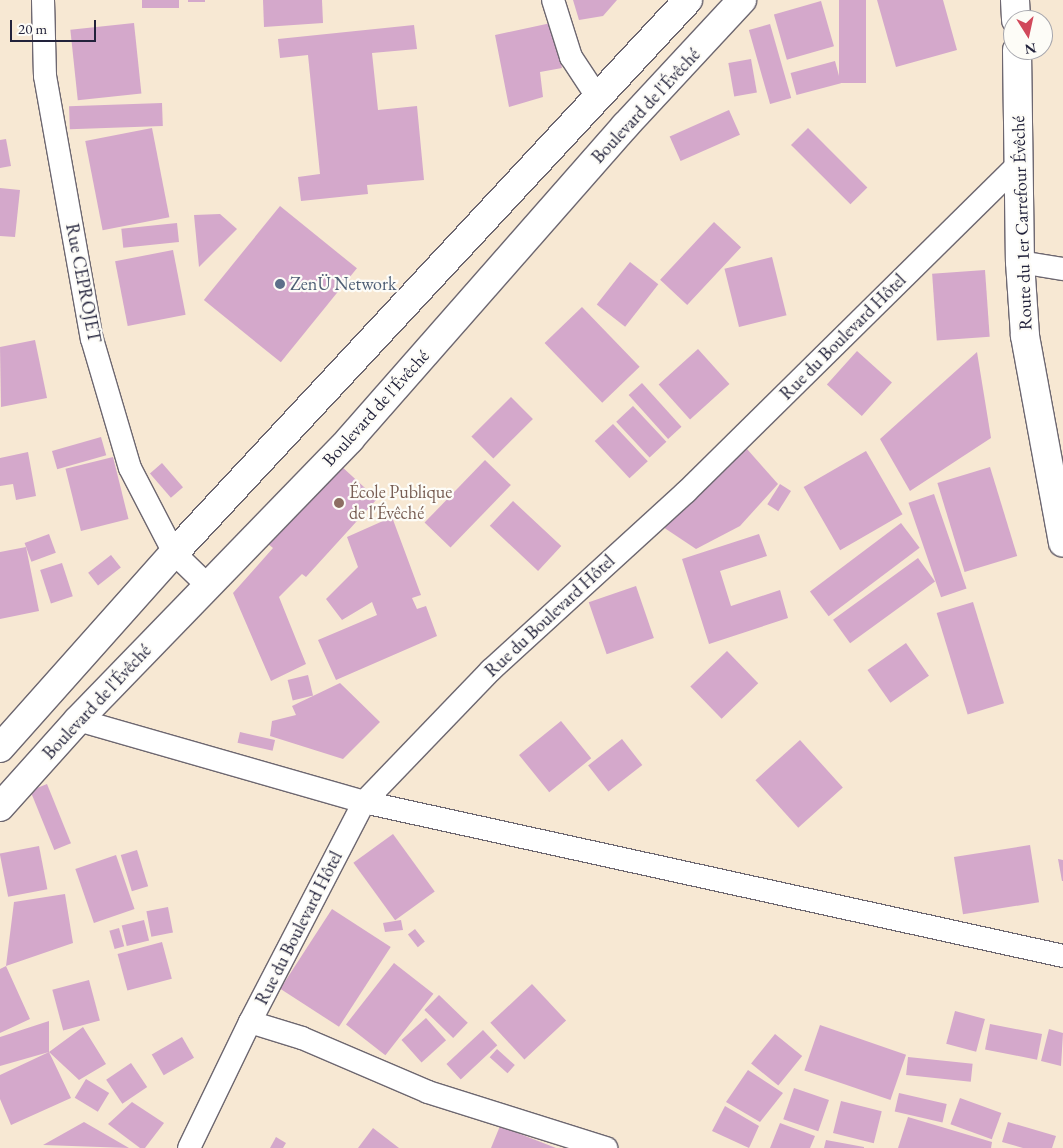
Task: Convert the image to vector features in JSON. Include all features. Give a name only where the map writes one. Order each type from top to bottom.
[{"type":"main road","points":[[0,748],[174,553],[688,0]]},
{"type":"main road","name":"Boulevard de l'Évêché","points":[[0,807],[78,720],[350,439],[625,126],[742,0]]},
{"type":"main road","name":"Route du 1er Carrefour Évêché","points":[[1017,60],[1020,262],[1025,336],[1037,411],[1063,543]]},
{"type":"street","name":"Rue CEPROJET","points":[[43,0],[46,76],[92,340],[130,468],[174,553],[207,585]]},
{"type":"street","points":[[553,0],[570,57],[598,98]]},
{"type":"street","name":"Rue du Boulevard Hôtel","points":[[190,1148],[250,1022],[364,802],[491,670],[686,492],[1018,164]]},
{"type":"street","points":[[1020,262],[1063,270]]},
{"type":"street","points":[[78,720],[364,802],[1063,956]]},
{"type":"street","points":[[250,1022],[302,1038],[428,1092],[606,1148]]},
{"type":"building","points":[[142,0],[179,0],[179,8],[142,8]]},
{"type":"building","points":[[188,0],[205,0],[205,2],[188,2]]},
{"type":"building","points":[[263,0],[322,0],[323,23],[264,27]]},
{"type":"building","points":[[573,0],[617,0],[603,16],[579,20]]},
{"type":"building","points":[[839,0],[866,0],[866,83],[839,83]]},
{"type":"building","points":[[877,0],[943,0],[957,50],[896,67]]},
{"type":"building","points":[[821,1],[834,46],[787,60],[774,15]]},
{"type":"building","points":[[134,23],[141,94],[78,100],[70,30]]},
{"type":"building","points":[[551,23],[562,68],[540,72],[543,97],[509,107],[495,35]]},
{"type":"building","points":[[770,24],[791,98],[770,104],[749,30]]},
{"type":"building","points":[[414,25],[417,49],[372,53],[378,110],[417,106],[424,180],[367,185],[368,194],[301,201],[298,177],[320,174],[308,55],[280,58],[278,39]]},
{"type":"building","points":[[751,59],[757,92],[734,96],[728,63]]},
{"type":"building","points":[[835,61],[841,83],[797,95],[791,73]]},
{"type":"building","points":[[162,103],[163,126],[70,129],[69,106]]},
{"type":"building","points":[[729,110],[740,135],[681,161],[670,136]]},
{"type":"building","points":[[152,128],[169,217],[103,230],[85,141]]},
{"type":"building","points":[[808,128],[867,187],[850,204],[791,145]]},
{"type":"building","points":[[6,139],[11,166],[0,168],[0,140]]},
{"type":"building","points":[[0,188],[20,190],[15,237],[0,236]]},
{"type":"building","name":"ZenÜ Network","points":[[280,206],[357,268],[281,362],[204,300]]},
{"type":"building","points":[[220,214],[237,229],[199,267],[194,215]]},
{"type":"building","points":[[714,222],[741,247],[687,305],[660,280]]},
{"type":"building","points":[[177,223],[179,242],[123,248],[121,229]]},
{"type":"building","points":[[173,250],[186,315],[128,326],[115,261]]},
{"type":"building","points":[[772,257],[787,315],[739,327],[724,269]]},
{"type":"building","points":[[630,262],[658,284],[625,327],[597,305]]},
{"type":"building","points":[[985,270],[990,337],[937,341],[932,274]]},
{"type":"building","points":[[582,307],[640,367],[602,403],[545,343]]},
{"type":"building","points":[[35,340],[47,398],[1,407],[0,347]]},
{"type":"building","points":[[698,349],[729,384],[690,419],[659,384]]},
{"type":"building","points":[[857,351],[892,382],[862,416],[827,384]]},
{"type":"building","points":[[977,352],[991,438],[910,491],[880,439]]},
{"type":"building","points":[[642,383],[681,427],[668,439],[629,395]]},
{"type":"building","points":[[511,397],[533,419],[493,459],[471,437]]},
{"type":"building","points":[[633,406],[666,442],[650,458],[616,422]]},
{"type":"building","points":[[613,424],[648,461],[629,478],[595,441]]},
{"type":"building","points":[[101,437],[106,455],[57,469],[52,451]]},
{"type":"building","points":[[747,449],[778,484],[740,526],[696,549],[660,525]]},
{"type":"building","points":[[866,451],[902,514],[840,550],[804,487]]},
{"type":"building","points":[[28,452],[36,496],[16,500],[13,484],[0,486],[0,458]]},
{"type":"building","points":[[113,457],[128,519],[81,531],[65,469]]},
{"type":"building","points":[[485,460],[511,485],[450,548],[425,523]]},
{"type":"building","points":[[162,463],[183,487],[171,498],[150,473]]},
{"type":"building","points":[[340,465],[377,499],[306,577],[302,574],[279,597],[306,664],[271,681],[233,593],[273,548],[268,544]]},
{"type":"building","points":[[990,467],[1017,556],[965,572],[937,483]]},
{"type":"building","points":[[780,484],[791,491],[778,511],[767,504]]},
{"type":"building","points":[[934,494],[967,589],[941,597],[908,503]]},
{"type":"building","points":[[513,501],[561,546],[538,571],[490,526]]},
{"type":"building","points":[[392,517],[421,595],[412,598],[417,609],[426,606],[437,636],[336,680],[318,640],[377,615],[372,602],[342,620],[326,599],[358,567],[347,537]]},
{"type":"building","points":[[901,523],[920,548],[829,616],[810,592]]},
{"type":"building","points":[[49,534],[56,553],[31,562],[25,543]]},
{"type":"building","points":[[759,534],[767,556],[720,571],[731,606],[780,590],[788,618],[709,644],[682,559]]},
{"type":"building","points":[[26,547],[39,611],[0,619],[0,552]]},
{"type":"building","points":[[111,555],[121,568],[98,585],[88,573]]},
{"type":"building","points":[[918,558],[935,581],[850,643],[833,620]]},
{"type":"building","points":[[62,563],[73,596],[51,603],[40,570]]},
{"type":"building","points":[[636,586],[654,638],[607,654],[589,602]]},
{"type":"building","points":[[973,602],[1004,703],[968,714],[937,613]]},
{"type":"building","points":[[906,643],[929,676],[890,703],[867,670]]},
{"type":"building","points":[[727,651],[758,683],[722,719],[690,686]]},
{"type":"building","points":[[308,675],[313,695],[293,700],[288,680]]},
{"type":"building","points":[[340,683],[380,722],[343,759],[270,736],[272,721],[296,715],[292,706]]},
{"type":"building","points":[[561,721],[591,758],[549,792],[519,755]]},
{"type":"building","points":[[240,732],[275,740],[273,751],[238,743]]},
{"type":"building","points":[[622,739],[642,765],[608,791],[588,765]]},
{"type":"building","points":[[800,740],[843,788],[798,828],[755,780]]},
{"type":"building","points":[[47,784],[71,843],[54,850],[30,791]]},
{"type":"building","points":[[393,834],[435,891],[395,920],[353,863]]},
{"type":"building","points":[[1030,845],[1039,902],[963,914],[954,857]]},
{"type":"building","points":[[39,846],[47,889],[8,897],[0,854]]},
{"type":"building","points":[[137,850],[148,886],[132,891],[121,855]]},
{"type":"building","points":[[116,855],[135,909],[94,923],[75,869]]},
{"type":"building","points":[[1058,859],[1063,860],[1063,881],[1062,881]]},
{"type":"building","points":[[65,894],[73,943],[6,966],[14,902]]},
{"type":"building","points":[[168,907],[173,933],[151,937],[146,911]]},
{"type":"building","points":[[332,909],[391,947],[339,1027],[280,989]]},
{"type":"building","points":[[144,920],[149,940],[127,946],[122,926]]},
{"type":"building","points":[[401,920],[403,930],[385,932],[383,923]]},
{"type":"building","points":[[119,928],[124,946],[115,949],[109,931]]},
{"type":"building","points":[[415,929],[425,942],[418,947],[408,935]]},
{"type":"building","points":[[162,942],[172,979],[127,991],[118,954]]},
{"type":"building","points":[[394,963],[433,994],[385,1055],[346,1024]]},
{"type":"building","points":[[6,966],[30,1019],[0,1033],[0,969]]},
{"type":"building","points":[[89,980],[100,1021],[63,1030],[52,990]]},
{"type":"building","points":[[532,984],[566,1021],[524,1059],[490,1023]]},
{"type":"building","points":[[439,995],[468,1023],[453,1038],[424,1010]]},
{"type":"building","points":[[955,1011],[985,1019],[976,1052],[946,1044]]},
{"type":"building","points":[[426,1018],[446,1040],[422,1062],[401,1040]]},
{"type":"building","points":[[49,1021],[49,1052],[0,1066],[0,1037]]},
{"type":"building","points":[[990,1024],[1042,1034],[1037,1060],[985,1050]]},
{"type":"building","points":[[820,1025],[906,1055],[890,1100],[804,1070]]},
{"type":"building","points":[[83,1027],[106,1064],[79,1080],[49,1052]]},
{"type":"building","points":[[1049,1029],[1063,1033],[1061,1066],[1041,1061]]},
{"type":"building","points":[[483,1030],[497,1045],[461,1079],[446,1064]]},
{"type":"building","points":[[775,1034],[802,1056],[778,1086],[751,1064]]},
{"type":"building","points":[[182,1037],[194,1058],[164,1075],[152,1054]]},
{"type":"building","points":[[497,1049],[515,1065],[507,1073],[490,1057]]},
{"type":"building","points":[[49,1052],[71,1098],[11,1125],[0,1099],[0,1075]]},
{"type":"building","points":[[908,1057],[973,1064],[971,1082],[906,1075]]},
{"type":"building","points":[[131,1063],[147,1087],[122,1104],[106,1080]]},
{"type":"building","points":[[748,1070],[783,1093],[760,1122],[726,1102]]},
{"type":"building","points":[[86,1079],[109,1093],[98,1112],[75,1098]]},
{"type":"building","points":[[794,1088],[829,1100],[818,1131],[783,1119]]},
{"type":"building","points":[[899,1093],[947,1104],[942,1123],[895,1112]]},
{"type":"building","points":[[960,1098],[1001,1113],[992,1139],[950,1124]]},
{"type":"building","points":[[841,1101],[882,1111],[874,1143],[833,1133]]},
{"type":"building","points":[[132,1102],[164,1123],[145,1148],[140,1148],[108,1124]]},
{"type":"building","points":[[725,1106],[759,1126],[749,1148],[712,1131]]},
{"type":"building","points":[[908,1117],[992,1142],[991,1148],[898,1148]]},
{"type":"building","points":[[84,1122],[129,1148],[43,1145]]},
{"type":"building","points":[[1008,1122],[1056,1136],[1052,1148],[1023,1148],[1002,1142]]},
{"type":"building","points":[[780,1123],[815,1136],[810,1148],[770,1148]]},
{"type":"building","points":[[500,1126],[556,1148],[491,1148]]},
{"type":"building","points":[[373,1128],[399,1148],[358,1148]]},
{"type":"building","points":[[276,1137],[286,1143],[283,1148],[270,1148]]},
{"type":"building","points":[[826,1140],[864,1147],[864,1148],[824,1148]]},
{"type":"place","name":"ZenÜ Network","points":[[280,284]]},
{"type":"place","name":"École Publique de l'Évêché","points":[[339,503]]}]
